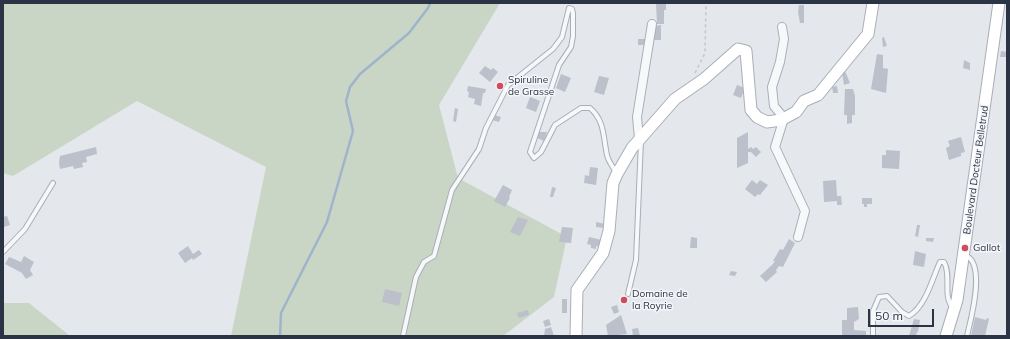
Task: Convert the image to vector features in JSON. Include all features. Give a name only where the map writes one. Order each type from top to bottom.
[{"type":"street","points":[[576,336],[577,290],[603,253],[608,231],[613,184],[617,174],[640,138],[675,99],[704,79],[738,49],[746,51],[752,110],[757,118],[766,122],[784,118],[796,112],[804,101],[818,96],[868,34],[873,3]]},
{"type":"street","name":"Boulevard Docteur Belletrud","points":[[946,336],[954,310],[964,255],[999,3]]},
{"type":"street","points":[[640,138],[637,117],[652,24]]},
{"type":"street","points":[[782,27],[784,39],[780,62],[772,87],[774,106],[784,118]]},
{"type":"street","points":[[784,118],[775,147],[805,211],[798,237]]},
{"type":"lane","points":[[402,336],[416,277],[424,262],[434,256],[452,190],[478,149],[486,128],[508,85],[553,49],[562,37],[569,8],[573,13],[573,36],[571,46],[559,65],[530,152],[534,158],[541,152],[556,125],[581,108],[590,108],[598,115],[603,129],[607,157],[617,174]]},
{"type":"lane","points":[[628,294],[636,260],[640,138]]},
{"type":"lane","points":[[3,252],[25,228],[53,183]]},
{"type":"lane","points":[[964,255],[970,257],[975,263],[976,282],[967,336]]},
{"type":"lane","points":[[872,336],[873,311],[879,297],[887,296],[902,312],[909,316],[914,312],[923,299],[940,262],[944,262],[947,268],[948,303],[954,310]]},
{"type":"path","points":[[693,77],[705,53],[706,3]]},
{"type":"green space","points":[[3,3],[500,3],[439,105],[458,178],[567,237],[554,297],[503,336],[231,336],[266,167],[137,101],[13,176],[3,173]]},
{"type":"green space","points":[[3,303],[29,303],[70,336],[3,336]]},
{"type":"building","points":[[656,3],[666,3],[666,10],[664,10],[664,24],[657,24]]},
{"type":"building","points":[[799,5],[804,5],[804,23],[800,23],[798,12]]},
{"type":"building","points":[[661,25],[661,40],[654,40],[655,26]]},
{"type":"building","points":[[884,37],[887,46],[883,47],[882,38]]},
{"type":"building","points":[[638,39],[647,39],[647,45],[638,45]]},
{"type":"building","points":[[1001,51],[1007,52],[1006,57],[1000,57]]},
{"type":"building","points":[[877,54],[883,55],[883,68],[888,69],[886,93],[871,89]]},
{"type":"building","points":[[964,60],[970,63],[970,70],[963,68]]},
{"type":"building","points":[[485,66],[491,70],[493,68],[498,72],[490,82],[479,73]]},
{"type":"building","points":[[845,71],[850,83],[844,85],[842,72]]},
{"type":"building","points":[[561,74],[571,78],[565,92],[556,88]]},
{"type":"building","points":[[599,76],[609,78],[604,95],[594,92]]},
{"type":"building","points":[[737,85],[745,88],[741,98],[733,95]]},
{"type":"building","points":[[468,86],[486,89],[485,93],[483,93],[481,106],[474,104],[475,99],[468,97]]},
{"type":"building","points":[[837,86],[838,93],[833,93],[832,87]]},
{"type":"building","points":[[845,89],[853,89],[855,96],[855,115],[852,115],[852,123],[847,124],[847,115],[844,115]]},
{"type":"building","points":[[530,97],[540,101],[536,112],[526,108]]},
{"type":"building","points":[[455,108],[458,109],[456,122],[453,121]]},
{"type":"building","points":[[494,115],[501,117],[499,122],[492,120]]},
{"type":"building","points":[[539,132],[547,132],[544,141],[537,138]]},
{"type":"building","points":[[748,132],[748,149],[751,147],[753,149],[756,147],[761,152],[756,157],[751,152],[748,152],[748,163],[737,168],[737,138]]},
{"type":"building","points":[[961,137],[965,152],[961,153],[961,156],[949,160],[946,148],[950,146],[948,141]]},
{"type":"building","points":[[96,147],[97,154],[86,157],[87,162],[82,163],[83,167],[74,169],[73,166],[60,169],[60,156]]},
{"type":"building","points":[[886,150],[900,151],[899,169],[882,168],[882,155],[886,155]]},
{"type":"building","points":[[590,167],[598,168],[596,185],[584,183],[585,175],[589,176]]},
{"type":"building","points":[[752,180],[757,184],[760,180],[768,185],[760,195],[758,194],[755,197],[745,189]]},
{"type":"building","points":[[836,180],[837,196],[841,196],[842,205],[837,205],[837,201],[824,202],[823,181]]},
{"type":"building","points":[[503,185],[512,190],[505,207],[494,201]]},
{"type":"building","points":[[552,187],[556,188],[553,197],[550,197]]},
{"type":"building","points":[[862,198],[872,198],[872,204],[867,204],[867,207],[864,207],[864,204],[862,204]]},
{"type":"building","points":[[7,216],[10,225],[4,227],[3,217]]},
{"type":"building","points":[[518,217],[528,220],[520,236],[510,232]]},
{"type":"building","points":[[596,222],[605,224],[604,228],[596,227]]},
{"type":"building","points":[[917,225],[920,225],[918,237],[915,236]]},
{"type":"building","points":[[562,227],[573,228],[571,243],[559,242]]},
{"type":"building","points":[[589,237],[602,240],[600,247],[596,246],[596,249],[591,248],[591,245],[587,244]]},
{"type":"building","points":[[691,237],[697,238],[697,248],[690,248]]},
{"type":"building","points":[[926,238],[934,238],[933,242],[926,241]]},
{"type":"building","points":[[789,239],[795,243],[783,267],[779,266],[776,270],[777,272],[766,282],[760,276],[773,264],[775,261],[773,261],[780,249],[783,250]]},
{"type":"building","points":[[188,246],[193,254],[199,250],[202,254],[185,263],[178,253]]},
{"type":"building","points":[[915,251],[926,254],[924,267],[913,265]]},
{"type":"building","points":[[24,256],[34,262],[30,270],[33,275],[26,279],[22,273],[5,264],[9,257],[21,262]]},
{"type":"building","points":[[731,271],[737,272],[735,276],[729,275]]},
{"type":"building","points":[[385,289],[402,293],[399,306],[382,302]]},
{"type":"building","points":[[562,299],[567,299],[567,313],[562,313]]},
{"type":"building","points":[[617,305],[619,312],[614,314],[611,307]]},
{"type":"building","points":[[858,307],[859,319],[854,322],[854,330],[866,331],[866,336],[842,336],[842,320],[847,320],[847,308]]},
{"type":"building","points":[[528,310],[529,315],[519,318],[517,313]]},
{"type":"building","points":[[621,315],[627,334],[608,336],[606,325]]},
{"type":"building","points":[[975,317],[986,320],[987,318],[989,319],[985,336],[971,336]]},
{"type":"building","points":[[549,319],[551,325],[545,327],[543,321]]},
{"type":"building","points":[[914,319],[920,320],[918,332],[916,336],[909,336]]},
{"type":"building","points":[[551,327],[554,336],[544,336],[545,329]]},
{"type":"building","points":[[638,328],[640,336],[633,336],[632,329]]},
{"type":"waterway","points":[[280,336],[281,313],[327,222],[353,131],[346,101],[350,87],[360,74],[409,33],[428,8],[430,3]]},
{"type":"place","name":"Spiruline de Grasse","points":[[500,86]]},
{"type":"place","name":"Gallot","points":[[965,248]]},
{"type":"place","name":"Domaine de la Royrie","points":[[624,300]]}]
